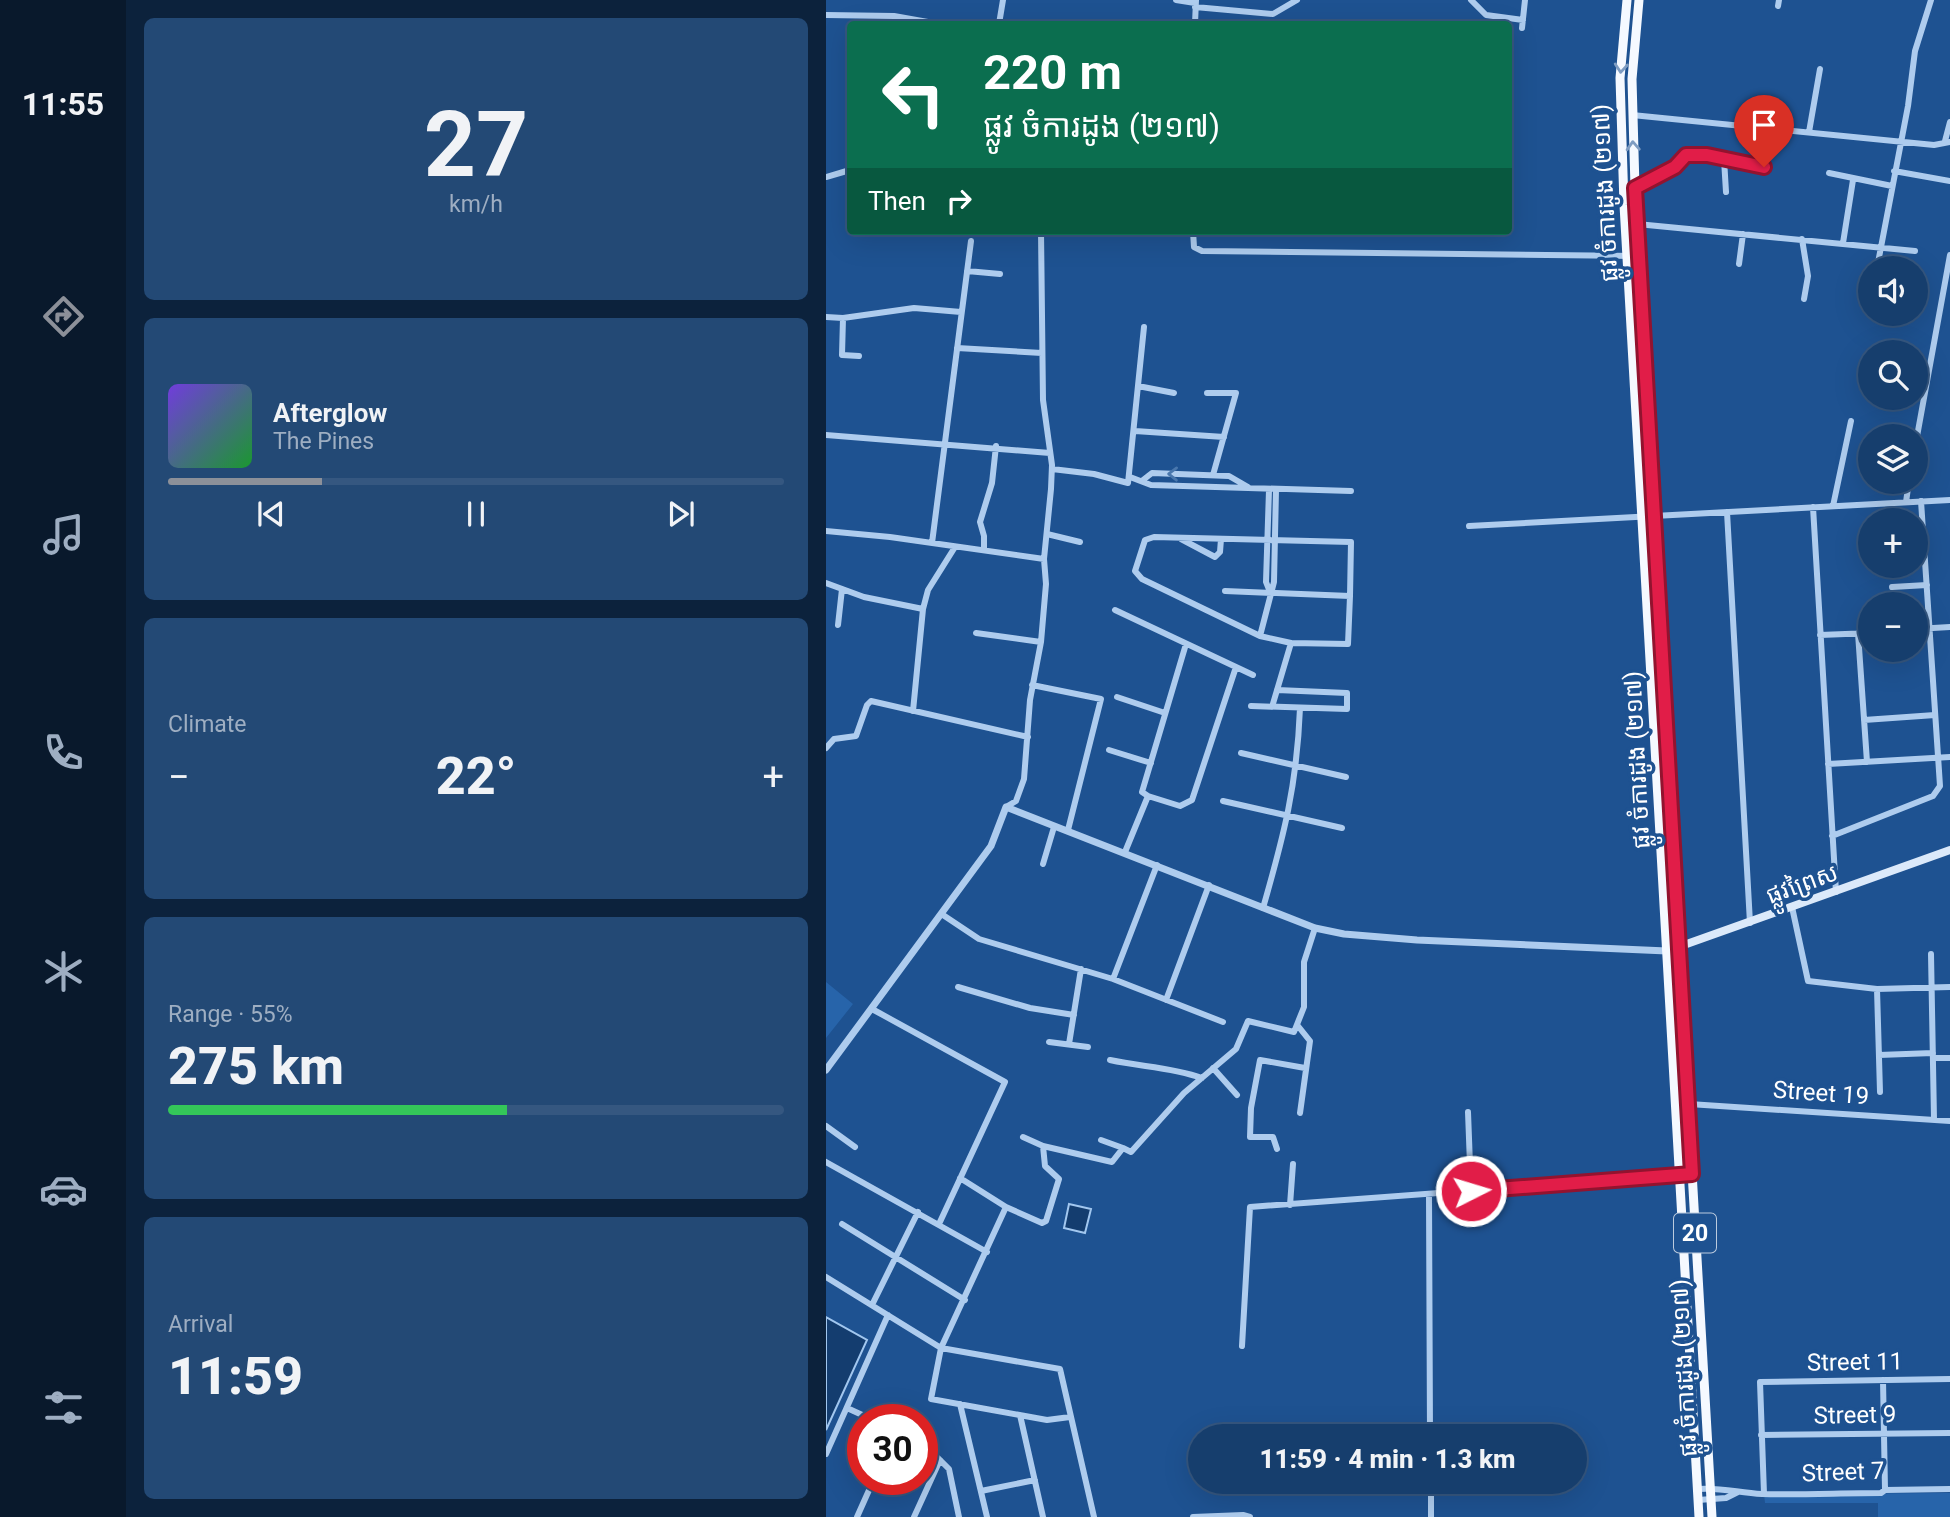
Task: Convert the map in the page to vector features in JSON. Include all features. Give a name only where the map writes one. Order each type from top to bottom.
[{"type":"main road","name":"ផ្លូវ ចំការដូង (២១៧)","points":[[1627,0],[1620,107],[1627,256],[1699,1517]]},
{"type":"main road","name":"ផ្លូវ ចំការដូង (២១៧)","points":[[1639,0],[1632,114],[1635,188],[1712,1517]]},
{"type":"main road","points":[[1625,21],[1638,22]]},
{"type":"main road","name":"ផ្លូវព្រៃស","points":[[1667,951],[1950,850]]},
{"type":"street","points":[[1000,21],[1003,0]]},
{"type":"street","points":[[1176,0],[1273,14],[1297,0]]},
{"type":"street","points":[[1471,0],[1486,15],[1511,21]]},
{"type":"street","points":[[1512,21],[1523,24],[1525,0]]},
{"type":"street","points":[[1879,256],[1899,140],[1908,106],[1915,51],[1931,0]]},
{"type":"street","points":[[1195,3],[1195,21]]},
{"type":"street","points":[[826,15],[894,16],[922,21]]},
{"type":"street","points":[[1810,132],[1820,69]]},
{"type":"street","points":[[1632,114],[1934,145],[1948,142],[1950,122]]},
{"type":"street","points":[[1635,188],[1675,167],[1686,155],[1764,167]]},
{"type":"street","points":[[1724,159],[1726,192]]},
{"type":"street","points":[[826,177],[847,171]]},
{"type":"street","points":[[1894,171],[1950,181]]},
{"type":"street","points":[[1829,173],[1892,186]]},
{"type":"street","points":[[1843,243],[1853,180]]},
{"type":"street","points":[[1637,224],[1915,251]]},
{"type":"street","points":[[1739,264],[1743,234]]},
{"type":"street","points":[[826,1070],[943,915],[996,838],[1006,807],[1017,802],[1021,793],[1032,685],[1041,642],[1046,584],[1044,559],[1052,469],[1042,353],[1041,235]]},
{"type":"street","points":[[1193,235],[1194,247],[1202,251],[1639,256]]},
{"type":"street","points":[[1802,239],[1808,275],[1804,299]]},
{"type":"street","points":[[932,543],[971,241]]},
{"type":"street","points":[[1919,424],[1950,255]]},
{"type":"street","points":[[967,271],[1000,274]]},
{"type":"street","points":[[826,317],[843,318],[894,309],[961,312]]},
{"type":"street","points":[[1939,313],[1950,314]]},
{"type":"street","points":[[843,318],[842,355],[859,356]]},
{"type":"street","points":[[1052,469],[1094,474],[1125,484],[1130,477],[1144,327]]},
{"type":"street","points":[[957,348],[1042,353]]},
{"type":"street","points":[[1138,386],[1174,393]]},
{"type":"street","points":[[1207,393],[1237,393],[1213,475]]},
{"type":"street","points":[[1833,506],[1851,421]]},
{"type":"street","points":[[1135,431],[1224,437]]},
{"type":"street","points":[[826,435],[944,445],[996,446],[1050,453]]},
{"type":"street","points":[[984,550],[980,522],[992,483],[996,446]]},
{"type":"street","points":[[1143,480],[1152,474],[1229,476],[1250,488]]},
{"type":"street","points":[[1130,477],[1151,485],[1351,491]]},
{"type":"street","points":[[1260,636],[1274,582],[1273,490]]},
{"type":"street","points":[[1906,502],[1907,494]]},
{"type":"street","points":[[1469,526],[1950,500]]},
{"type":"street","points":[[1921,501],[1922,508]]},
{"type":"street","points":[[1812,507],[1836,892]]},
{"type":"street","points":[[1727,512],[1750,923]]},
{"type":"street","points":[[826,531],[1044,559]]},
{"type":"street","points":[[1047,534],[1080,542]]},
{"type":"street","points":[[1180,538],[1215,557],[1220,552],[1221,539]]},
{"type":"street","points":[[1145,539],[1272,541],[1350,542],[1348,644],[1292,643],[1260,636],[1137,575],[1145,539]]},
{"type":"street","points":[[913,711],[923,609],[928,590],[955,547]]},
{"type":"street","points":[[1832,836],[1938,793],[1927,578]]},
{"type":"street","points":[[826,583],[864,597],[923,609]]},
{"type":"street","points":[[1892,587],[1927,585]]},
{"type":"street","points":[[838,625],[842,589]]},
{"type":"street","points":[[1226,591],[1350,596]]},
{"type":"street","points":[[1115,610],[1253,675]]},
{"type":"street","points":[[1930,628],[1950,627]]},
{"type":"street","points":[[976,633],[1041,642]]},
{"type":"street","points":[[1820,635],[1858,634]]},
{"type":"street","points":[[1272,707],[1292,643]]},
{"type":"street","points":[[1186,644],[1142,792],[1148,796],[1181,806],[1192,800],[1236,667]]},
{"type":"street","points":[[1860,662],[1867,762]]},
{"type":"street","points":[[1032,685],[1101,699],[1068,830]]},
{"type":"street","points":[[1251,706],[1347,709],[1347,693],[1278,690]]},
{"type":"street","points":[[1117,697],[1166,713]]},
{"type":"street","points":[[826,735],[834,739],[856,736],[868,702],[1028,737]]},
{"type":"street","points":[[1263,908],[1289,816],[1298,766],[1300,708]]},
{"type":"street","points":[[1864,720],[1935,715]]},
{"type":"street","points":[[826,748],[834,739]]},
{"type":"street","points":[[1109,750],[1151,763]]},
{"type":"street","points":[[1241,753],[1346,777]]},
{"type":"street","points":[[1828,764],[1950,757]]},
{"type":"street","points":[[1125,852],[1148,796]]},
{"type":"street","points":[[1223,802],[1342,828]]},
{"type":"street","points":[[1006,807],[1315,928],[1344,934],[1417,940],[1667,951]]},
{"type":"street","points":[[1043,863],[1054,827]]},
{"type":"street","points":[[1112,979],[1157,865]]},
{"type":"street","points":[[1166,1000],[1209,885]]},
{"type":"street","points":[[1792,907],[1808,981],[1877,989],[1950,987]]},
{"type":"street","points":[[943,915],[979,939],[1112,979],[1223,1022]]},
{"type":"street","points":[[1101,1140],[1131,1152],[1202,1078],[1236,1049],[1248,1021],[1291,1033],[1298,1026],[1304,1007],[1304,962],[1315,928]]},
{"type":"street","points":[[1931,954],[1934,1119]]},
{"type":"street","points":[[1069,1044],[1080,969]]},
{"type":"street","points":[[958,987],[1030,1008],[1073,1015]]},
{"type":"street","points":[[1877,989],[1880,1092]]},
{"type":"street","points":[[872,1009],[1004,1082],[939,1224]]},
{"type":"street","points":[[1298,1026],[1310,1041],[1300,1113]]},
{"type":"street","points":[[1049,1042],[1088,1047]]},
{"type":"street","points":[[1879,1055],[1950,1058]]},
{"type":"street","points":[[1110,1060],[1156,1070],[1169,1067],[1202,1078]]},
{"type":"street","points":[[1277,1149],[1273,1137],[1250,1137],[1251,1108],[1260,1060],[1306,1068]]},
{"type":"street","points":[[1213,1068],[1237,1095]]},
{"type":"street","name":"Street 19","points":[[1689,1104],[1950,1121]]},
{"type":"street","points":[[1468,1112],[1471,1191]]},
{"type":"street","points":[[826,1126],[855,1147]]},
{"type":"street","points":[[1023,1137],[1043,1146],[1112,1162],[1123,1148]]},
{"type":"street","points":[[960,1178],[1006,1207],[1042,1223],[1049,1218],[1059,1179],[1047,1170],[1042,1157],[1043,1146]]},
{"type":"street","points":[[826,1162],[987,1252]]},
{"type":"street","points":[[1290,1205],[1293,1164]]},
{"type":"street","points":[[1242,1346],[1250,1207],[1692,1174]]},
{"type":"street","points":[[1429,1195],[1430,1424]]},
{"type":"street","points":[[1006,1207],[941,1348],[931,1399],[1047,1420],[1070,1417]]},
{"type":"street","points":[[872,1305],[918,1212]]},
{"type":"street","points":[[842,1224],[965,1300]]},
{"type":"street","points":[[826,1277],[941,1348],[1060,1369],[1094,1517]]},
{"type":"street","points":[[849,1404],[888,1315]]},
{"type":"street","name":"Street 11","points":[[1761,1436],[1760,1382],[1950,1379]]},
{"type":"street","points":[[1883,1380],[1885,1490]]},
{"type":"street","points":[[960,1404],[987,1517]]},
{"type":"street","points":[[826,1454],[847,1408]]},
{"type":"street","points":[[1020,1415],[1043,1517]]},
{"type":"street","name":"Street 9","points":[[1761,1436],[1950,1433]]},
{"type":"street","points":[[1761,1436],[1764,1494]]},
{"type":"street","points":[[914,1517],[940,1460],[949,1469],[959,1517]]},
{"type":"street","points":[[981,1491],[1035,1480]]},
{"type":"street","name":"Street 7","points":[[1698,1495],[1710,1488],[1764,1494],[1881,1493],[1885,1490],[1950,1489]]},
{"type":"street","name":"Street 7","points":[[1698,1495],[1711,1499],[1738,1492]]},
{"type":"street","points":[[1431,1494],[1431,1517]]},
{"type":"street","points":[[857,1517],[867,1495]]},
{"type":"street","points":[[1193,1517],[1242,1514],[1250,1517]]},
{"type":"shaded area","points":[[826,982],[853,1004],[826,1038]]},
{"type":"shaded area","points":[[1069,1204],[1091,1209],[1085,1233],[1064,1228]]},
{"type":"shaded area","points":[[826,1317],[867,1340],[826,1430]]},
{"type":"shaded area","points":[[1950,1493],[1950,1517],[1878,1517],[1878,1503],[1765,1503],[1764,1494]]},
{"type":"route","points":[[1471,1191],[1692,1174],[1635,188],[1675,167],[1686,155],[1707,155],[1764,167]]}]
